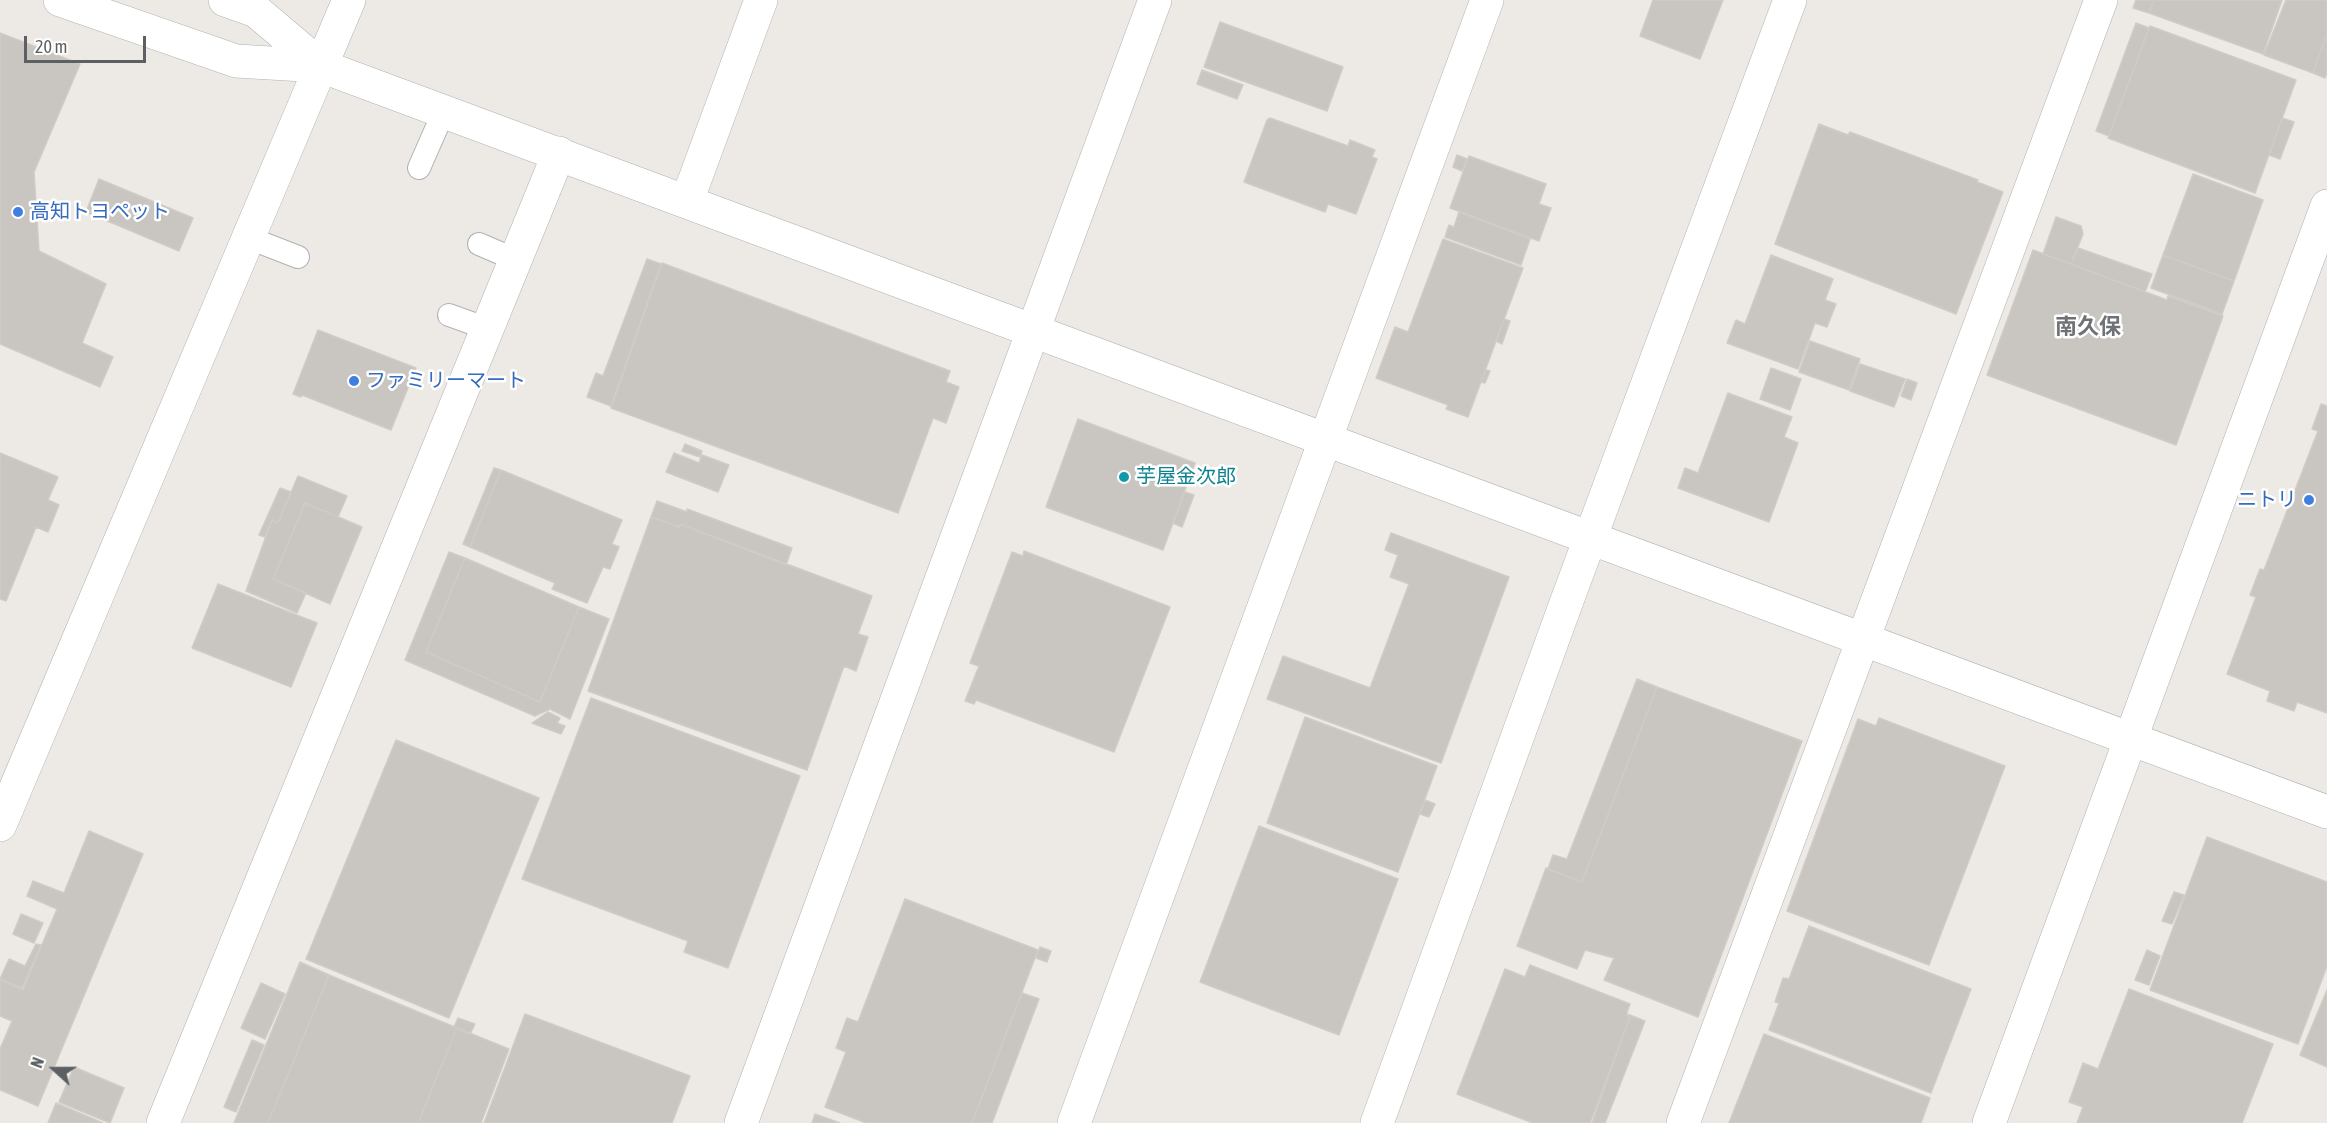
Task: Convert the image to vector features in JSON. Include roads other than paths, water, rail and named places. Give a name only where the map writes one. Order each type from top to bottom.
[{"type":"street","points":[[60,0],[236,61],[321,66],[2327,812]]},
{"type":"street","points":[[225,0],[256,11],[321,66]]},
{"type":"street","points":[[0,825],[349,0]]},
{"type":"street","points":[[687,201],[760,0]]},
{"type":"street","points":[[741,1123],[1155,0]]},
{"type":"street","points":[[1074,1123],[1487,0]]},
{"type":"street","points":[[1377,1123],[1790,0]]},
{"type":"street","points":[[1683,1123],[2101,0]]},
{"type":"street","points":[[163,1123],[559,153]]},
{"type":"street","points":[[1989,1123],[2327,206]]},
{"type":"lane","points":[[419,168],[444,111]]},
{"type":"lane","points":[[249,238],[298,257]]},
{"type":"lane","points":[[479,244],[516,260]]},
{"type":"lane","points":[[449,315],[488,329]]},
{"type":"place","name":"高知トヨペット","points":[[18,212]]},
{"type":"place","name":"ファミリーマート","points":[[354,381]]},
{"type":"place","name":"芋屋金次郎","points":[[1124,477]]},
{"type":"place","name":"ニトリ","points":[[2309,500]]},
{"type":"district","name":"南久保","points":[[2088,327]]}]
